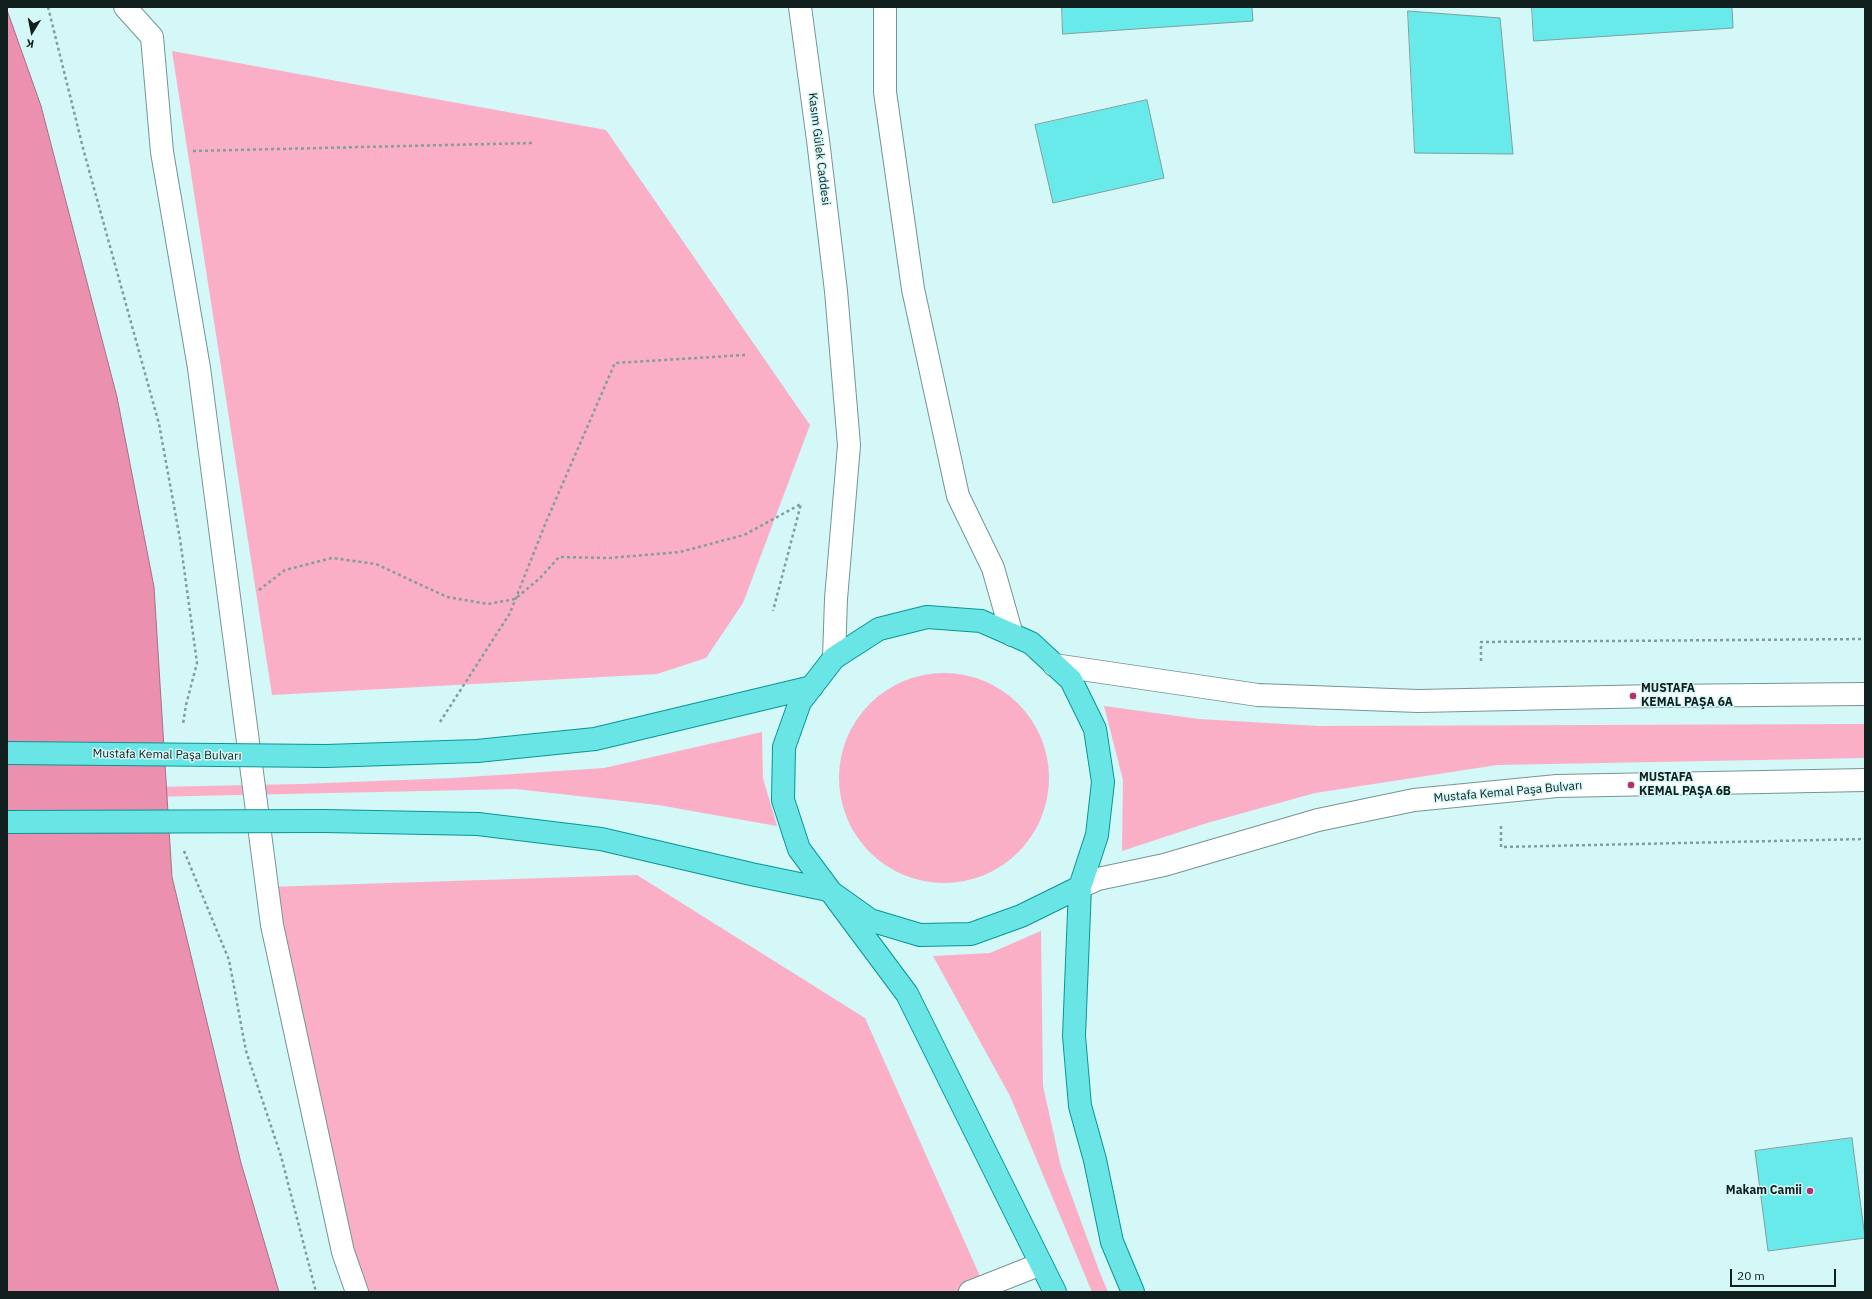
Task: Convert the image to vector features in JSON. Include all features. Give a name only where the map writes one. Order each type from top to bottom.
[{"type":"main road","points":[[125,7],[152,37],[162,152],[199,368],[272,925],[343,1252],[357,1292]]},
{"type":"main road","name":"Kasım Gülek Caddesi","points":[[800,7],[836,291],[849,444],[836,599],[834,658]]},
{"type":"main road","points":[[885,7],[885,92],[913,289],[958,496],[993,568],[1012,635]]},
{"type":"main road","points":[[1055,1292],[907,994],[828,890],[799,849],[783,800],[784,747],[800,702],[834,658],[879,629],[927,617],[981,621],[1031,643],[1070,680],[1095,729],[1103,782],[1097,836],[1080,887],[1074,1036],[1080,1106],[1095,1160],[1112,1242],[1133,1292]]},
{"type":"main road","points":[[1054,665],[1258,695],[1418,701],[1657,696],[1865,694]]},
{"type":"main road","name":"Mustafa Kemal Paşa Bulvarı","points":[[7,753],[326,756],[476,751],[595,739],[812,687]]},
{"type":"main road","name":"Mustafa Kemal Paşa Bulvarı","points":[[1080,887],[1098,879],[1164,865],[1318,820],[1414,800],[1557,786],[1865,780]]},
{"type":"main road","points":[[7,822],[324,821],[478,824],[601,839],[751,874],[828,890],[870,920],[920,935],[971,934],[1021,916],[1080,887]]},
{"type":"main road","points":[[970,1292],[1041,1264]]},
{"type":"path","points":[[48,7],[86,159],[159,424],[180,539],[197,663],[186,705],[183,728]]},
{"type":"path","points":[[162,152],[532,143]]},
{"type":"path","points":[[420,753],[510,613],[546,522],[615,363],[745,355]]},
{"type":"path","points":[[231,610],[286,570],[332,558],[376,564],[447,597],[488,604],[515,599],[540,578],[559,557],[609,558],[680,552],[744,535],[802,504],[772,611]]},
{"type":"path","points":[[1481,661],[1480,642],[1865,639]]},
{"type":"path","points":[[1501,826],[1501,847],[1865,839]]},
{"type":"path","points":[[184,846],[184,854],[229,960],[246,1051],[281,1156],[316,1292]]},
{"type":"shaded area","points":[[7,10],[41,106],[117,397],[154,587],[172,877],[241,1163],[279,1292],[7,1292]]},
{"type":"shaded area","points":[[172,51],[606,130],[810,425],[743,603],[706,658],[657,674],[272,695]]},
{"type":"shaded area","points":[[944,673],[964,675],[984,681],[1002,691],[1018,704],[1031,720],[1041,738],[1047,758],[1049,778],[1047,798],[1041,818],[1031,836],[1018,852],[1002,865],[984,875],[964,881],[944,883],[924,881],[904,875],[886,865],[870,852],[857,836],[847,818],[841,798],[839,778],[841,758],[847,738],[857,720],[870,704],[886,691],[904,681],[924,675]]},
{"type":"shaded area","points":[[1104,706],[1199,719],[1318,726],[1865,724],[1865,758],[1497,765],[1315,793],[1207,823],[1122,851],[1123,780]]},
{"type":"shaded area","points":[[762,732],[763,778],[777,826],[658,805],[516,789],[7,800],[7,790],[301,784],[453,778],[604,768]]},
{"type":"shaded area","points":[[637,875],[865,1018],[987,1292],[357,1292],[267,887]]},
{"type":"shaded area","points":[[1041,931],[1043,1086],[1061,1167],[1108,1292],[1092,1292],[1010,1096],[933,956],[990,953]]},
{"type":"building","points":[[1062,7],[1252,7],[1253,21],[1063,34]]},
{"type":"building","points":[[1532,7],[1732,7],[1733,28],[1534,41]]},
{"type":"building","points":[[1408,11],[1500,18],[1513,154],[1415,153]]},
{"type":"building","points":[[1147,100],[1164,178],[1053,203],[1035,125]]},
{"type":"building","name":"Makam Camii","points":[[1852,1138],[1865,1238],[1768,1251],[1755,1151]]},
{"type":"place","name":"MUSTAFA KEMAL PAŞA 6A","points":[[1633,696]]},
{"type":"place","name":"MUSTAFA KEMAL PAŞA 6B","points":[[1631,785]]},
{"type":"place","name":"Makam Camii","points":[[1810,1191]]}]
